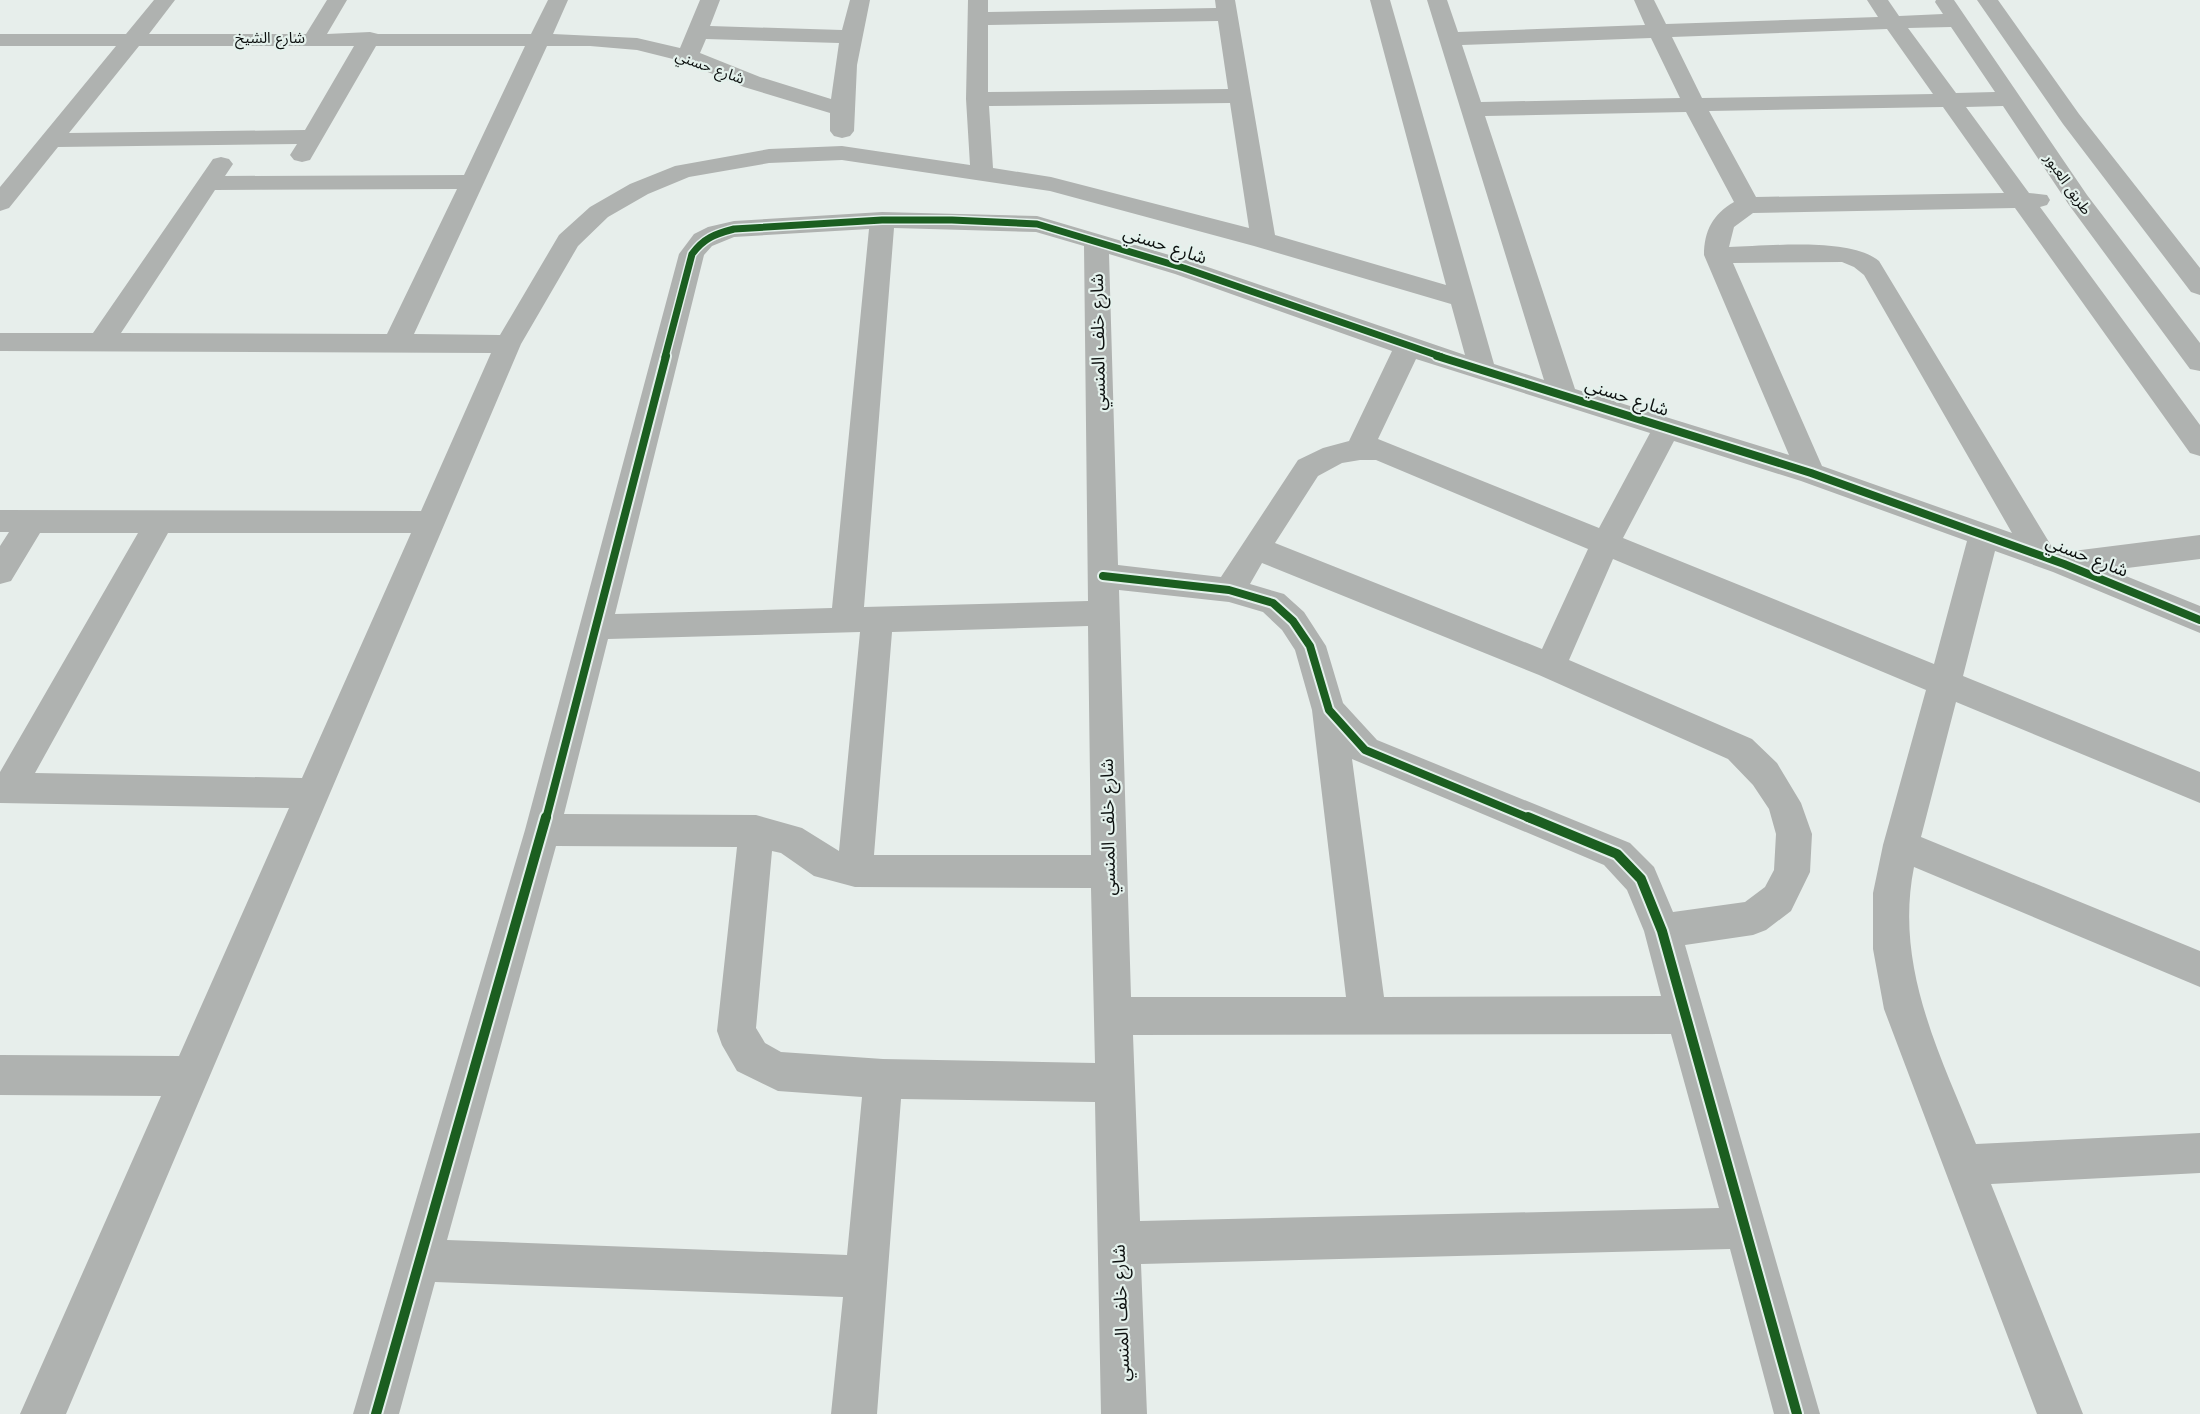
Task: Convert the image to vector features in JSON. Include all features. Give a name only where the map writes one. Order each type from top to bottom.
[{"type":"street","points":[[0,203],[9,181],[52,140],[165,0]]},
{"type":"street","points":[[314,38],[337,0]]},
{"type":"street","points":[[397,342],[558,0]]},
{"type":"street","points":[[688,56],[710,0]]},
{"type":"street","points":[[842,153],[841,109],[849,37],[860,0]]},
{"type":"street","points":[[1380,0],[1482,369]]},
{"type":"street","points":[[1437,0],[1562,393]]},
{"type":"street","points":[[1644,0],[1694,105],[1748,205]]},
{"type":"street","points":[[1877,0],[2200,446]]},
{"type":"street","name":"طريق العبور","points":[[1944,0],[2078,200],[2200,362]]},
{"type":"street","points":[[1988,0],[2071,119],[2200,286]]},
{"type":"street","points":[[982,174],[977,99],[977,9],[1226,7],[1263,240]]},
{"type":"street","points":[[1449,39],[1957,20]]},
{"type":"street","points":[[698,32],[849,37]]},
{"type":"street","points":[[285,183],[370,38]]},
{"type":"street","name":"شارع الشيخ","points":[[0,40],[540,38]]},
{"type":"street","name":"شارع حسني","points":[[540,38],[637,44],[688,56],[752,82],[841,109]]},
{"type":"street","points":[[977,99],[1240,96]]},
{"type":"street","points":[[1472,109],[2009,99]]},
{"type":"street","points":[[52,140],[313,137]]},
{"type":"street","points":[[101,342],[239,138]]},
{"type":"street","points":[[43,1414],[507,344],[568,241],[599,212],[639,189],[683,171],[769,156],[842,153],[1051,184],[1263,240],[1462,298]]},
{"type":"street","points":[[209,183],[472,182]]},
{"type":"street","points":[[1036,224],[1051,184]]},
{"type":"street","points":[[1811,473],[1717,255],[1716,238],[1722,224],[1734,212],[1748,205],[2078,200]]},
{"type":"street","points":[[855,871],[862,619],[882,220]]},
{"type":"street","name":"شارع حسني","points":[[376,1414],[543,830],[693,254],[703,240],[717,233],[734,229],[882,220],[952,220],[1036,224],[1184,268],[1408,347],[1562,393],[1811,473],[2053,560],[2200,620]]},
{"type":"street","name":"شارع خلف المنسي","points":[[1096,241],[1114,1083],[1124,1414]]},
{"type":"street","points":[[1717,255],[1842,254],[1856,256],[1866,262],[1874,270],[2053,560]]},
{"type":"street","points":[[0,342],[507,344]]},
{"type":"street","points":[[1359,448],[1408,347]]},
{"type":"street","points":[[1550,666],[1605,544],[1667,428]]},
{"type":"street","points":[[1229,590],[1308,468],[1321,459],[1359,448],[1379,450],[2200,788]]},
{"type":"street","points":[[0,521],[430,522]]},
{"type":"street","points":[[0,572],[32,521]]},
{"type":"street","points":[[160,521],[5,788],[312,793]]},
{"type":"street","points":[[1984,536],[1900,845],[1891,894],[1892,949],[1904,1009],[2060,1414]]},
{"type":"street","name":"شارع حسني","points":[[2053,560],[2200,547]]},
{"type":"street","points":[[1256,548],[1550,666],[1740,749],[1765,774],[1784,803],[1794,834],[1792,872],[1778,898],[1753,918],[1662,931]]},
{"type":"street","points":[[1103,576],[1229,590],[1273,603],[1293,621],[1310,646],[1329,710],[1367,1015]]},
{"type":"street","points":[[595,627],[1104,612]]},
{"type":"street","points":[[1329,710],[1365,750],[1617,854],[1641,879],[1662,931],[1797,1414]]},
{"type":"street","points":[[543,830],[756,831],[790,839],[827,864],[855,871],[1109,872]]},
{"type":"street","points":[[756,831],[736,1030],[751,1057],[778,1071],[883,1079],[1114,1083]]},
{"type":"street","points":[[1900,845],[2200,969]]},
{"type":"street","points":[[1113,1016],[1685,1015]]},
{"type":"street","points":[[0,1075],[189,1076]]},
{"type":"street","points":[[854,1414],[883,1079]]},
{"type":"street","points":[[1964,1165],[2200,1153]]},
{"type":"street","points":[[1119,1243],[1745,1228]]},
{"type":"street","points":[[420,1260],[866,1277]]},
{"type":"cycle path","points":[[376,1414],[543,830],[692,254],[703,240],[717,233],[734,229],[882,220],[952,220],[1037,224],[1184,268],[1408,347],[1811,473],[2064,564],[2200,620]]},
{"type":"cycle path","points":[[1103,576],[1229,590],[1273,603],[1293,621],[1310,646],[1329,710],[1365,750],[1617,854],[1641,879],[1662,931],[1797,1414]]}]
